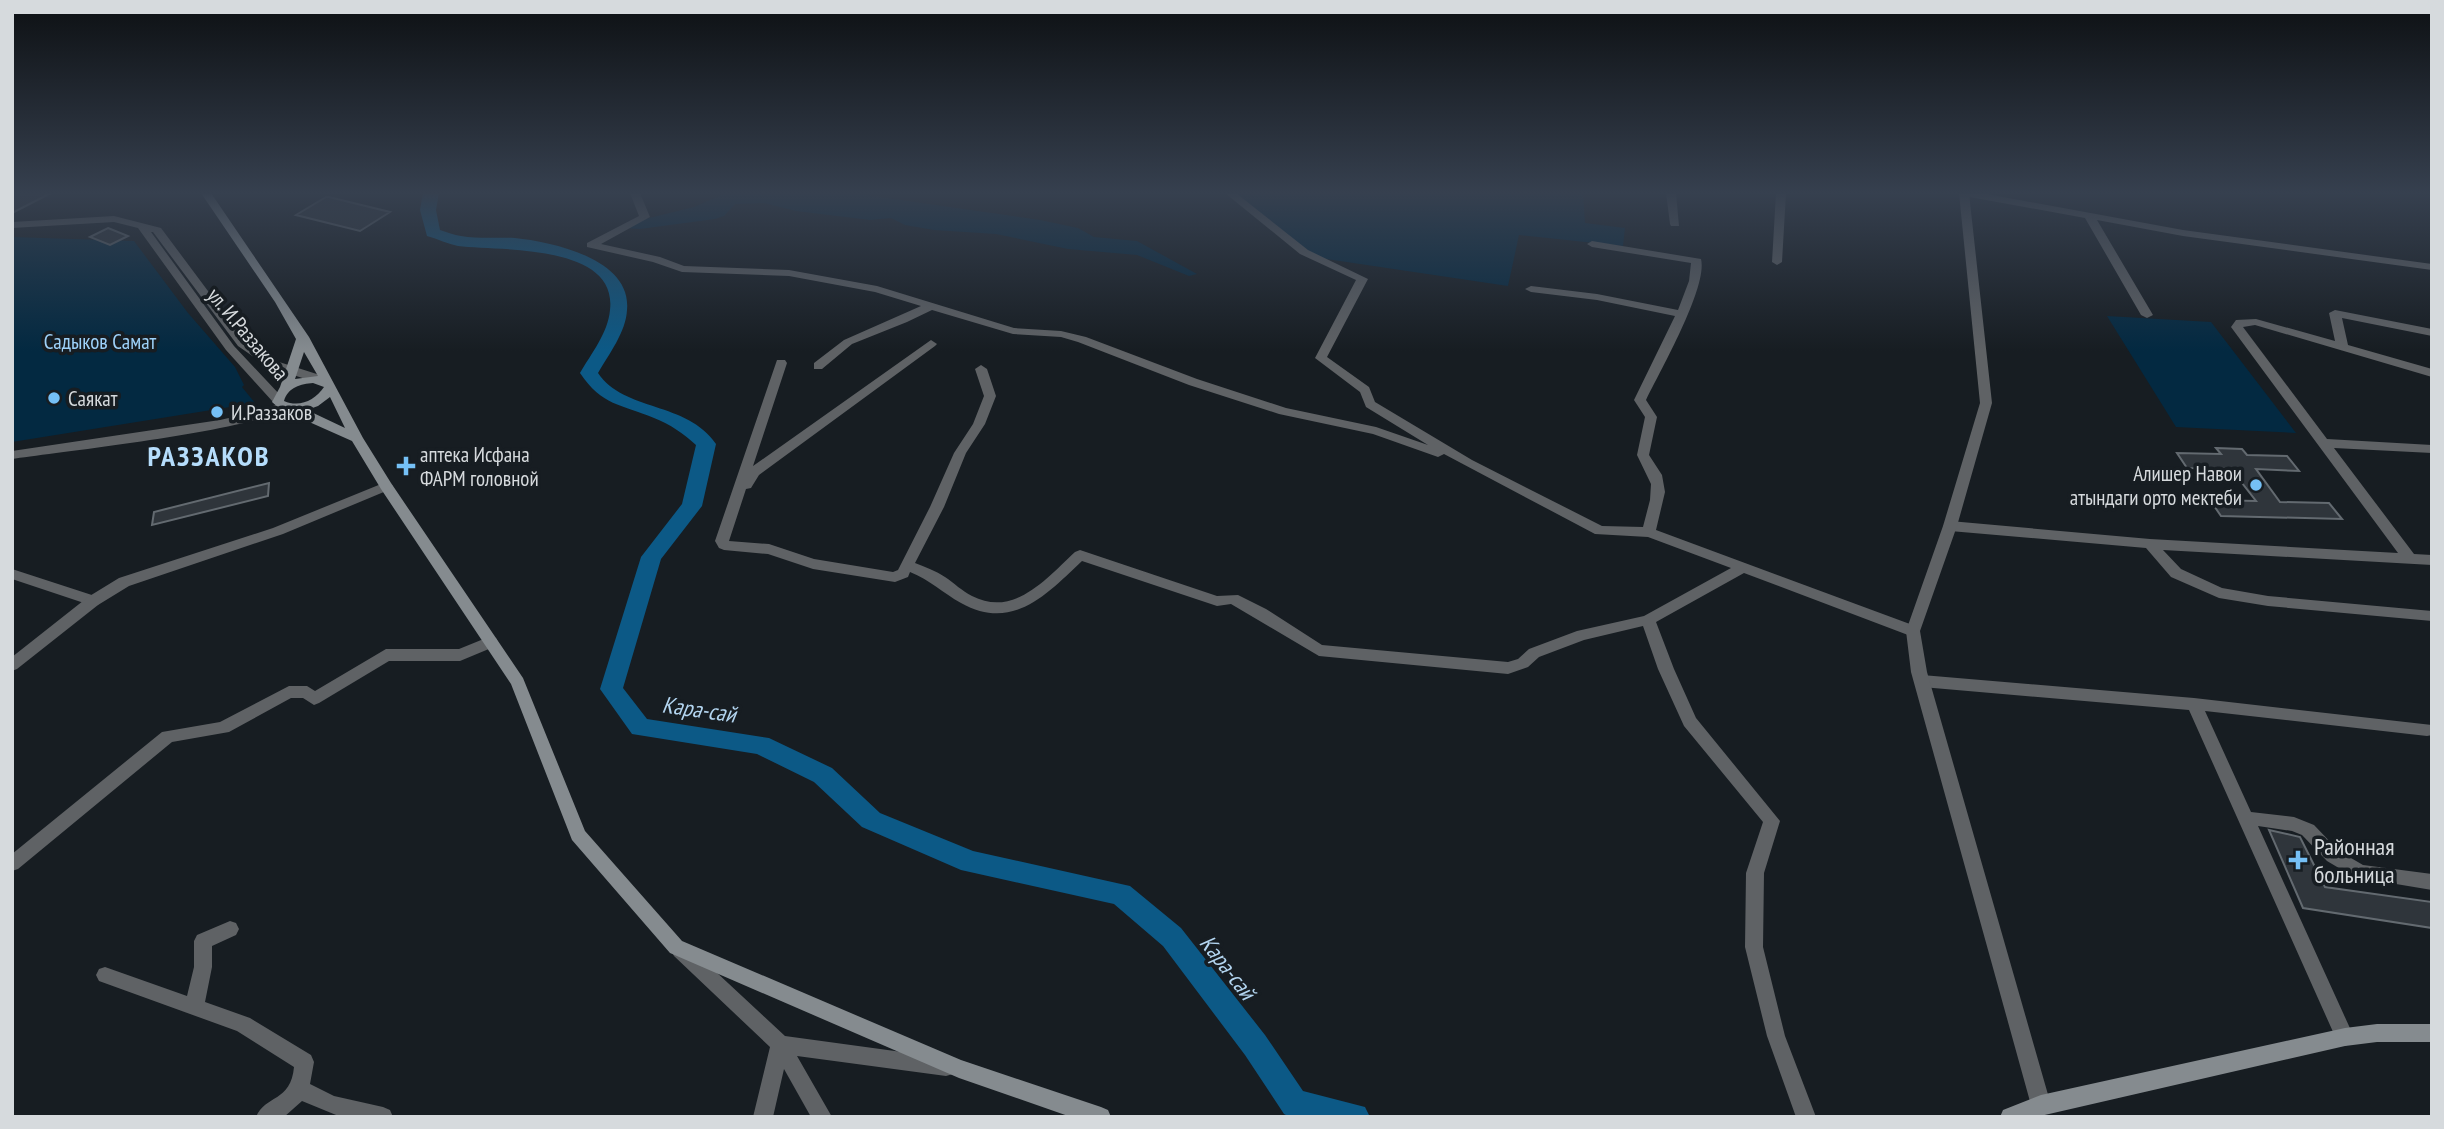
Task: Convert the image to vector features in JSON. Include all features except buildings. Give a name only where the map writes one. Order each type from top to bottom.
[{"type":"main road","points":[[241,246],[303,337],[329,391],[312,404],[285,400]]},
{"type":"main road","points":[[285,400],[303,337]]},
{"type":"main road","points":[[285,400],[301,381],[325,382]]},
{"type":"main road","points":[[325,382],[386,486],[518,682],[578,835],[676,947],[959,1069],[1101,1117]]},
{"type":"main road","points":[[285,400],[357,438]]},
{"type":"main road","points":[[2010,1117],[2041,1105],[2344,1037],[2377,1033],[2432,1032]]},
{"type":"street","name":"ул. И.Раззакова","points":[[156,246],[215,330],[285,400]]},
{"type":"street","name":"ул. И.Раззакова","points":[[169,246],[243,344],[272,364],[325,382]]},
{"type":"street","points":[[595,246],[656,259],[682,269],[789,273],[877,289],[1013,331],[1061,334],[1082,339],[1194,382],[1283,411],[1376,431],[1467,463]]},
{"type":"street","points":[[1296,246],[1362,279],[1321,358],[1365,390],[1370,404],[1467,463],[1600,531],[1649,532],[1913,631]]},
{"type":"street","points":[[1602,246],[1697,261],[1699,266],[1682,314],[1640,400],[1651,417],[1643,455],[1657,474],[1659,482],[1649,532]]},
{"type":"street","points":[[1777,262],[1778,246]]},
{"type":"street","points":[[1970,246],[1986,403],[1950,526],[1913,631],[1922,681],[2041,1105]]},
{"type":"street","points":[[2106,246],[2147,315]]},
{"type":"street","points":[[2271,246],[2432,267]]},
{"type":"street","points":[[1531,289],[1597,297],[1682,314]]},
{"type":"street","points":[[818,366],[848,342],[932,305]]},
{"type":"street","points":[[2342,345],[2335,313],[2432,333]]},
{"type":"street","points":[[2410,559],[2325,443],[2248,346],[2237,327],[2240,322],[2256,322],[2432,373]]},
{"type":"street","points":[[722,541],[733,510],[754,472],[930,344]]},
{"type":"street","points":[[722,541],[781,363]]},
{"type":"street","points":[[722,541],[724,545],[769,549],[813,564],[895,577],[903,573],[937,508],[960,453],[979,424],[990,396],[981,369]]},
{"type":"street","points":[[12,455],[220,424],[267,413],[285,400]]},
{"type":"street","points":[[2325,443],[2432,449]]},
{"type":"street","points":[[12,665],[93,601],[124,582],[278,531],[386,486]]},
{"type":"street","points":[[1950,526],[2150,544],[2432,560]]},
{"type":"street","points":[[2150,544],[2163,562],[2176,573],[2219,593],[2268,601],[2432,616]]},
{"type":"street","points":[[907,565],[938,579],[968,600],[992,610],[1013,608],[1030,599],[1080,555],[1217,601],[1233,599],[1261,613],[1319,650],[1508,668],[1523,663],[1534,653],[1582,635],[1648,620],[1744,567]]},
{"type":"street","points":[[12,574],[93,601]]},
{"type":"street","points":[[1648,620],[1665,668],[1690,722],[1772,821],[1755,873],[1754,947],[1776,1036],[1806,1117]]},
{"type":"street","points":[[12,864],[168,736],[223,728],[289,692],[307,692],[314,699],[386,655],[460,654],[491,642]]},
{"type":"street","points":[[1922,681],[2194,704],[2427,730]]},
{"type":"street","points":[[2194,704],[2344,1037]]},
{"type":"street","points":[[2246,818],[2294,824],[2308,830],[2333,856],[2360,872],[2432,881]]},
{"type":"street","points":[[194,1007],[204,941],[230,929]]},
{"type":"street","points":[[676,947],[780,1044],[822,1117]]},
{"type":"street","points":[[105,975],[243,1024],[304,1062],[304,1080],[292,1100],[266,1117]]},
{"type":"street","points":[[780,1044],[959,1069]]},
{"type":"street","points":[[764,1116],[780,1044]]},
{"type":"street","points":[[299,1089],[332,1105],[383,1117]]},
{"type":"green space","name":"Садыков Самат","points":[[12,246],[138,246],[188,313],[235,367],[244,385],[242,387],[255,403],[12,442]]},
{"type":"green space","points":[[1052,246],[1146,246],[1197,274],[1189,276],[1137,255]]},
{"type":"green space","points":[[1299,246],[1517,246],[1508,286],[1313,257]]},
{"type":"green space","points":[[2107,316],[2211,322],[2296,433],[2176,427]]},
{"type":"waterway","name":"Кара-сай","points":[[535,246],[586,262],[601,271],[612,282],[619,295],[619,310],[611,335],[589,373],[596,383],[603,391],[619,400],[666,416],[684,426],[706,444],[692,506],[651,557],[611,689],[640,727],[761,745],[823,775],[871,820],[970,862],[1121,894],[1172,937],[1255,1045],[1294,1104],[1355,1117]]},
{"type":"place","name":"Саякат","points":[[54,398]]},
{"type":"place","name":"И.Раззаков","points":[[217,412]]},
{"type":"place","name":"аптека Исфана ФАРМ головной","points":[[406,466]]},
{"type":"place","name":"Алишер Навои атындаги орто мектеби","points":[[2256,485]]},
{"type":"place","name":"Районная больница","points":[[2298,860]]},
{"type":"district","name":"РАЗЗАКОВ","points":[[209,455]]}]
